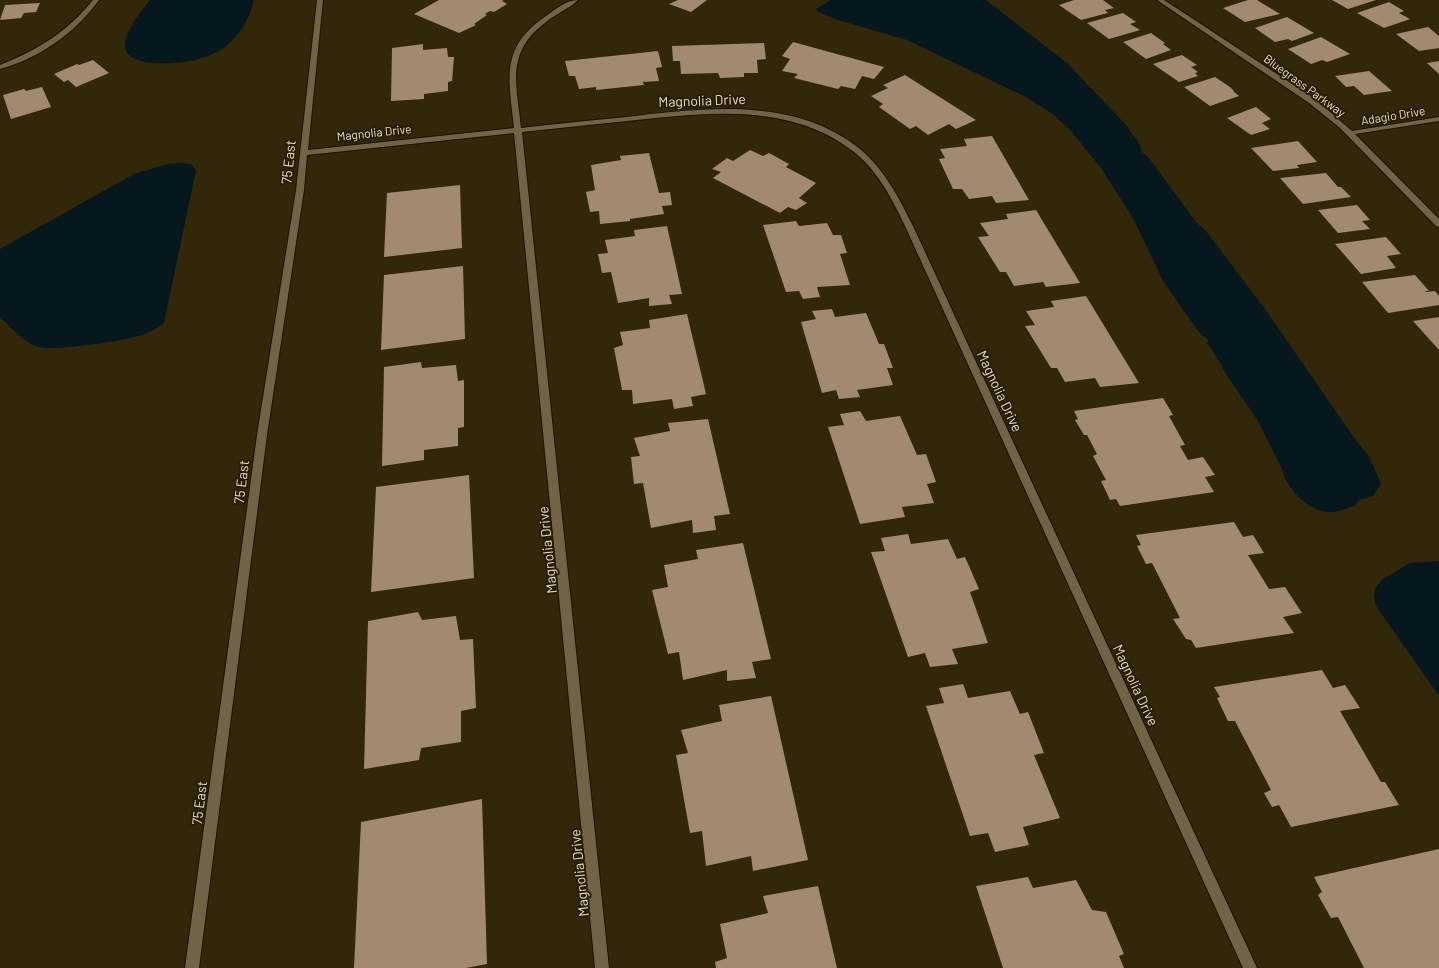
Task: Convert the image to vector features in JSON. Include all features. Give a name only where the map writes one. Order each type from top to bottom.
[{"type":"street","points":[[0,66],[31,54],[53,42],[79,22],[96,0]]},
{"type":"street","name":"75 East","points":[[192,968],[262,435],[300,190],[320,0]]},
{"type":"street","points":[[519,130],[512,72],[516,52],[526,35],[533,28],[575,0]]},
{"type":"street","name":"Bluegrass Parkway","points":[[1160,0],[1304,95],[1350,133],[1439,224]]},
{"type":"street","name":"Magnolia Drive","points":[[304,153],[670,114],[738,111],[775,115],[813,126],[834,135],[857,149],[878,170],[894,194],[1250,968]]},
{"type":"street","name":"Adagio Drive","points":[[1350,133],[1439,119]]},
{"type":"street","name":"Magnolia Drive","points":[[519,130],[602,968]]},
{"type":"shaded area","points":[[150,0],[254,0],[250,14],[243,27],[224,48],[203,58],[194,60],[174,63],[152,63],[133,58],[127,52],[125,45],[131,27]]},
{"type":"shaded area","points":[[831,0],[986,0],[1067,63],[1126,125],[1138,141],[1142,152],[1149,158],[1196,222],[1206,231],[1265,309],[1355,439],[1369,456],[1381,484],[1373,496],[1359,500],[1355,506],[1328,512],[1313,508],[1293,491],[1284,476],[1258,421],[1207,344],[1208,340],[1198,331],[1163,281],[1134,220],[1101,168],[1071,131],[1054,115],[1026,97],[907,40],[838,20],[818,12],[816,9]]},
{"type":"shaded area","points":[[167,164],[191,164],[196,170],[164,323],[146,334],[126,339],[85,345],[46,348],[39,347],[28,342],[18,335],[0,317],[0,249],[134,174]]},
{"type":"shaded area","points":[[1439,561],[1439,696],[1376,606],[1374,595],[1376,587],[1383,579],[1410,563]]},
{"type":"building","points":[[439,0],[504,0],[502,1],[507,4],[494,12],[490,11],[485,14],[487,15],[474,24],[476,25],[459,33],[414,14]]},
{"type":"building","points":[[678,0],[707,0],[691,12],[669,4]]},
{"type":"building","points":[[1074,0],[1103,0],[1114,8],[1105,10],[1108,13],[1081,20],[1059,5]]},
{"type":"building","points":[[1248,0],[1257,0],[1280,14],[1245,22],[1223,8]]},
{"type":"building","points":[[1332,0],[1376,0],[1348,9]]},
{"type":"building","points":[[1389,2],[1404,11],[1399,13],[1410,19],[1384,28],[1357,13]]},
{"type":"building","points":[[40,3],[36,12],[24,13],[21,18],[0,20],[5,5]]},
{"type":"building","points":[[1123,13],[1136,22],[1130,24],[1140,30],[1109,39],[1087,23]]},
{"type":"building","points":[[1287,17],[1314,33],[1292,41],[1288,39],[1275,42],[1255,28]]},
{"type":"building","points":[[1428,27],[1439,36],[1439,48],[1419,51],[1396,34]]},
{"type":"building","points":[[1151,33],[1165,43],[1163,44],[1171,50],[1146,59],[1123,42]]},
{"type":"building","points":[[1321,37],[1350,54],[1327,62],[1322,60],[1311,64],[1288,49]]},
{"type":"building","points":[[793,42],[884,67],[874,79],[862,76],[855,89],[841,86],[838,89],[794,78],[798,74],[782,71],[790,59],[782,56]]},
{"type":"building","points":[[764,43],[766,59],[757,60],[758,73],[744,73],[744,77],[720,78],[718,73],[681,74],[680,61],[673,61],[672,46]]},
{"type":"building","points":[[423,44],[423,50],[447,48],[448,57],[454,57],[452,81],[448,82],[448,91],[424,94],[424,99],[391,101],[392,48]]},
{"type":"building","points":[[658,51],[662,67],[656,68],[659,81],[643,82],[644,85],[596,90],[596,87],[579,89],[575,76],[569,76],[565,61]]},
{"type":"building","points":[[1182,55],[1197,65],[1191,67],[1198,72],[1195,73],[1198,76],[1179,82],[1153,64]]},
{"type":"building","points":[[93,60],[109,73],[76,87],[68,80],[64,82],[54,74],[77,64],[79,65]]},
{"type":"building","points":[[1439,61],[1439,74],[1427,63]]},
{"type":"building","points":[[1369,71],[1392,91],[1364,95],[1354,86],[1346,87],[1335,76]]},
{"type":"building","points":[[905,75],[976,120],[956,129],[949,124],[928,135],[916,126],[910,129],[879,107],[883,104],[871,96],[888,88],[883,85]]},
{"type":"building","points":[[1215,77],[1230,87],[1239,96],[1210,106],[1184,87]]},
{"type":"building","points":[[42,87],[51,107],[11,119],[3,95],[24,89],[26,91]]},
{"type":"building","points":[[1256,107],[1271,119],[1262,123],[1270,129],[1251,135],[1227,118]]},
{"type":"building","points":[[992,136],[1029,200],[996,203],[992,196],[969,199],[962,189],[953,189],[939,159],[945,158],[940,149],[967,146],[964,139]]},
{"type":"building","points":[[1298,141],[1317,162],[1297,165],[1299,168],[1273,171],[1251,148]]},
{"type":"building","points":[[750,150],[763,156],[769,153],[789,164],[786,167],[816,183],[799,198],[807,203],[796,210],[788,207],[780,213],[713,178],[721,172],[712,169],[727,158],[733,161]]},
{"type":"building","points":[[649,153],[659,193],[670,192],[672,205],[662,206],[664,214],[630,219],[630,221],[600,224],[599,211],[590,212],[586,192],[595,190],[591,165],[621,160],[620,156]]},
{"type":"building","points":[[1326,173],[1338,187],[1341,187],[1351,197],[1303,204],[1280,178]]},
{"type":"building","points":[[460,185],[462,248],[384,257],[387,193]]},
{"type":"building","points":[[1357,205],[1370,220],[1362,221],[1370,229],[1338,233],[1318,210]]},
{"type":"building","points":[[1036,210],[1080,283],[1046,287],[1043,282],[1014,286],[1006,272],[1000,272],[978,237],[989,236],[980,223],[1008,219],[1006,214]]},
{"type":"building","points":[[796,221],[799,226],[827,223],[833,235],[841,235],[847,253],[840,254],[850,285],[817,287],[820,297],[803,299],[799,291],[786,292],[763,225]]},
{"type":"building","points":[[667,226],[682,294],[669,295],[672,304],[649,306],[649,298],[618,303],[611,272],[602,273],[598,254],[608,253],[605,240],[635,236],[634,230]]},
{"type":"building","points":[[1386,237],[1401,254],[1387,256],[1396,268],[1361,274],[1335,244]]},
{"type":"building","points":[[463,266],[465,339],[381,350],[384,275]]},
{"type":"building","points":[[1415,275],[1429,291],[1425,291],[1426,292],[1435,291],[1439,296],[1439,305],[1388,313],[1362,282]]},
{"type":"building","points":[[1086,296],[1139,383],[1100,387],[1095,378],[1065,382],[1057,368],[1051,368],[1025,326],[1035,325],[1026,311],[1054,307],[1051,301]]},
{"type":"building","points":[[832,309],[835,317],[866,313],[879,344],[884,344],[893,368],[887,368],[893,385],[857,390],[860,397],[839,399],[836,390],[822,393],[801,322],[816,319],[812,311]]},
{"type":"building","points":[[687,314],[706,394],[691,397],[693,406],[674,409],[672,399],[633,404],[632,390],[622,390],[614,348],[623,345],[620,332],[650,328],[649,320]]},
{"type":"building","points":[[1439,317],[1439,350],[1413,321]]},
{"type":"building","points":[[421,362],[422,368],[456,365],[458,381],[464,380],[464,427],[458,428],[458,446],[424,450],[424,460],[382,466],[384,367]]},
{"type":"building","points":[[1163,398],[1173,415],[1169,416],[1185,445],[1180,446],[1188,460],[1203,457],[1215,475],[1205,477],[1214,492],[1120,506],[1116,499],[1110,500],[1101,481],[1106,480],[1093,456],[1097,454],[1087,435],[1084,435],[1075,420],[1078,419],[1074,411]]},
{"type":"building","points":[[860,411],[866,421],[900,416],[917,455],[926,454],[936,482],[927,484],[934,503],[902,507],[905,517],[860,524],[828,427],[844,425],[840,414]]},
{"type":"building","points":[[708,419],[730,514],[714,516],[716,530],[693,533],[692,520],[651,528],[643,483],[634,484],[631,457],[640,456],[634,438],[670,431],[668,423]]},
{"type":"building","points":[[469,475],[474,578],[371,592],[376,487]]},
{"type":"building","points":[[1234,522],[1243,537],[1253,535],[1264,553],[1248,555],[1269,589],[1285,587],[1302,613],[1283,617],[1294,633],[1196,648],[1191,640],[1186,639],[1173,619],[1180,618],[1152,563],[1146,564],[1137,546],[1141,545],[1136,535]]},
{"type":"building","points":[[908,534],[911,544],[948,539],[957,559],[965,557],[979,589],[970,592],[988,643],[952,649],[958,664],[930,667],[925,653],[908,657],[871,552],[885,551],[881,538]]},
{"type":"building","points":[[743,543],[771,659],[752,662],[756,678],[727,681],[727,670],[683,680],[679,652],[668,654],[652,590],[668,587],[664,565],[698,559],[696,550]]},
{"type":"building","points":[[418,612],[422,620],[456,616],[460,640],[473,639],[476,708],[461,711],[461,742],[421,748],[419,760],[364,769],[368,621]]},
{"type":"building","points":[[1322,670],[1333,688],[1345,685],[1360,708],[1340,711],[1381,782],[1385,782],[1399,805],[1291,827],[1279,805],[1272,807],[1264,793],[1271,790],[1235,721],[1228,721],[1217,698],[1220,697],[1214,687]]},
{"type":"building","points":[[963,684],[968,698],[1010,691],[1020,714],[1028,712],[1044,753],[1034,755],[1060,818],[1023,827],[1029,845],[995,852],[988,833],[970,836],[926,706],[944,703],[939,688]]},
{"type":"building","points":[[771,696],[808,860],[753,871],[751,856],[706,866],[702,831],[690,833],[676,755],[688,753],[681,730],[722,721],[719,705]]},
{"type":"building","points":[[482,799],[487,964],[466,968],[354,968],[361,822]]},
{"type":"building","points":[[1439,849],[1439,968],[1364,968],[1338,917],[1331,918],[1318,895],[1322,892],[1314,877]]},
{"type":"building","points":[[1028,877],[1033,888],[1076,880],[1092,910],[1106,912],[1124,954],[1119,956],[1124,968],[1003,968],[976,886]]},
{"type":"building","points":[[818,886],[837,968],[716,968],[715,962],[727,958],[720,924],[768,913],[763,896]]}]
